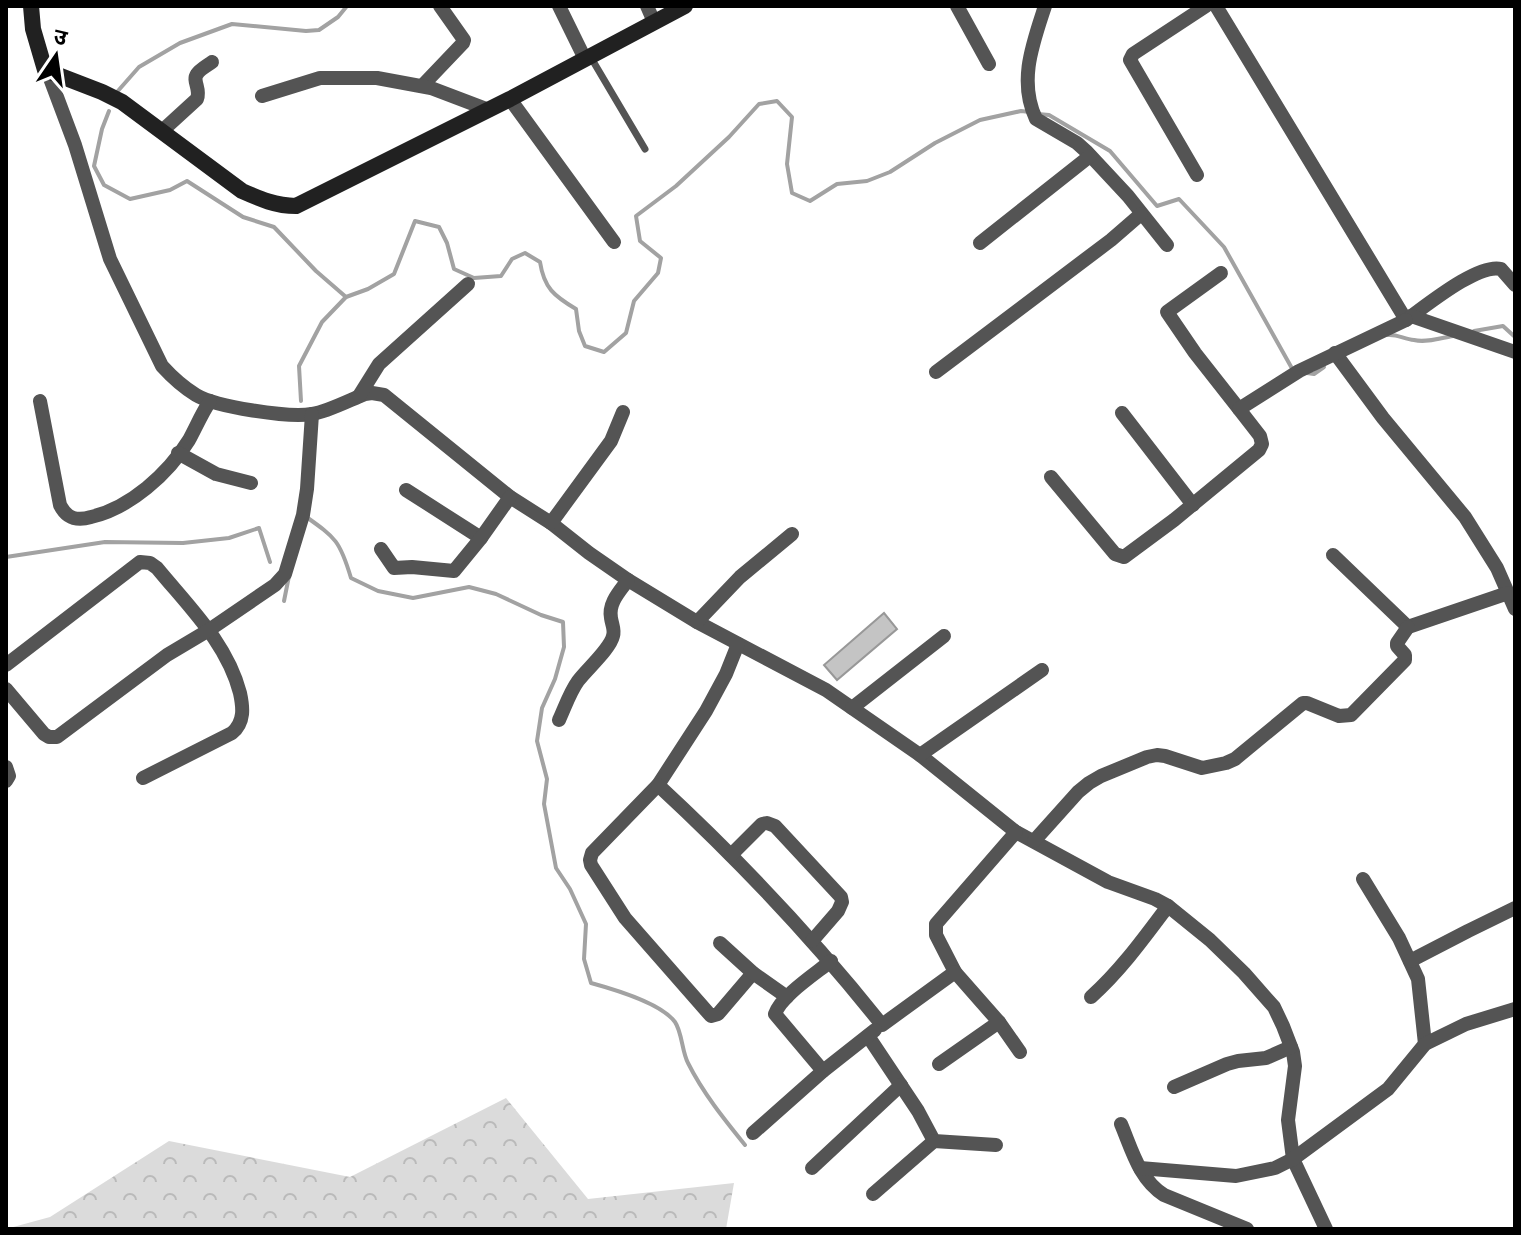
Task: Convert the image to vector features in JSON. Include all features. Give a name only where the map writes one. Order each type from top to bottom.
[{"type":"main road","points":[[31,6],[33,29],[42,64],[48,73],[122,102],[242,191],[284,206],[296,206],[489,110],[685,6]]},
{"type":"street","points":[[422,86],[464,40],[440,6]]},
{"type":"street","points":[[559,6],[588,58]]},
{"type":"street","points":[[647,6],[654,22]]},
{"type":"street","points":[[957,6],[989,64]]},
{"type":"street","points":[[1045,6],[1029,52],[1027,88],[1036,119],[1077,143],[1167,245]]},
{"type":"street","points":[[1197,175],[1130,60],[1133,54],[1206,6]]},
{"type":"street","points":[[1216,6],[1409,318],[1515,352]]},
{"type":"street","points":[[162,131],[197,99],[197,74],[212,62]]},
{"type":"street","points":[[48,73],[75,145],[110,259],[162,366],[173,378],[210,401],[261,412],[312,414],[359,396],[372,393],[384,395],[510,497],[628,580],[697,622],[826,690],[920,755],[1016,832],[1108,882],[1168,906],[1210,940],[1274,1007],[1291,1047],[1295,1075],[1288,1120],[1293,1159],[1326,1229]]},
{"type":"street","points":[[262,96],[314,79],[377,78],[422,86],[489,110]]},
{"type":"street","points":[[510,99],[614,242]]},
{"type":"street","points":[[980,243],[1090,156]]},
{"type":"street","points":[[936,372],[1141,214]]},
{"type":"street","points":[[1239,409],[1296,373],[1409,318],[1479,271],[1491,267],[1501,269],[1515,285]]},
{"type":"street","points":[[1051,477],[1115,554],[1121,557],[1193,505],[1261,447],[1260,436],[1168,314],[1170,309],[1221,273]]},
{"type":"street","points":[[359,396],[379,364],[468,284]]},
{"type":"street","points":[[1336,354],[1383,418],[1465,517],[1509,587],[1515,609]]},
{"type":"street","points":[[40,401],[60,505],[67,515],[79,520],[108,513],[148,487],[189,440],[210,401]]},
{"type":"street","points":[[551,523],[611,441],[623,412]]},
{"type":"street","points":[[1122,413],[1193,505]]},
{"type":"street","points":[[9,698],[44,734],[57,737],[167,655],[275,585],[285,574],[303,515],[312,414]]},
{"type":"street","points":[[178,453],[216,474],[251,483]]},
{"type":"street","points":[[406,490],[481,538]]},
{"type":"street","points":[[381,549],[394,568],[451,572],[481,538],[510,497]]},
{"type":"street","points":[[697,622],[740,577],[792,534]]},
{"type":"street","points":[[1333,555],[1408,627]]},
{"type":"street","points":[[6,665],[140,562],[157,568],[225,653],[243,704],[239,727],[232,733],[143,778]]},
{"type":"street","points":[[559,720],[579,680],[612,640],[614,631],[610,609],[628,580]]},
{"type":"street","points":[[1034,841],[1089,783],[1147,757],[1157,755],[1205,768],[1235,759],[1303,703],[1342,717],[1351,715],[1405,660],[1397,643],[1408,627],[1509,587]]},
{"type":"street","points":[[852,708],[944,636]]},
{"type":"street","points":[[738,644],[706,711],[658,785],[592,853],[590,860],[625,918],[711,1016],[718,1014],[753,973]]},
{"type":"street","points":[[920,755],[1042,670]]},
{"type":"street","points":[[6,767],[9,776],[6,781]]},
{"type":"street","points":[[658,785],[731,855],[831,961],[882,1025]]},
{"type":"street","points":[[731,855],[762,824],[775,826],[841,897],[838,911],[812,941]]},
{"type":"street","points":[[1016,832],[936,924],[936,935],[955,972],[999,1022],[1020,1052]]},
{"type":"street","points":[[1363,879],[1399,938],[1418,979],[1425,1044]]},
{"type":"street","points":[[1091,997],[1112,978],[1168,906]]},
{"type":"street","points":[[1410,961],[1515,908]]},
{"type":"street","points":[[720,943],[753,973],[787,997]]},
{"type":"street","points":[[823,1071],[775,1016],[776,1009],[787,997],[831,961]]},
{"type":"street","points":[[753,1133],[823,1071],[955,972]]},
{"type":"street","points":[[1140,1168],[1236,1176],[1275,1168],[1293,1159],[1388,1089],[1425,1044],[1466,1024],[1515,1009]]},
{"type":"street","points":[[939,1064],[999,1022]]},
{"type":"street","points":[[868,1036],[934,1141]]},
{"type":"street","points":[[1174,1087],[1227,1064],[1266,1058],[1291,1047]]},
{"type":"street","points":[[812,1168],[901,1085]]},
{"type":"street","points":[[1121,1124],[1152,1187],[1164,1195],[1247,1229]]},
{"type":"street","points":[[873,1194],[934,1141],[996,1145]]},
{"type":"lane","points":[[588,58],[645,149]]},
{"type":"green space","points":[[506,1098],[588,1199],[734,1183],[726,1229],[6,1229],[50,1217],[169,1141],[350,1177]]},
{"type":"building","points":[[884,613],[897,629],[837,680],[824,665]]},
{"type":"waterway","points":[[117,92],[139,67],[180,43],[232,24],[319,30],[338,17],[347,6]]},
{"type":"waterway","points":[[301,401],[299,366],[322,322],[346,297],[394,274],[415,221],[439,227],[454,269],[474,278],[501,276],[512,259],[525,253],[540,262],[551,290],[576,309],[585,346],[604,352],[626,333],[634,301],[658,273],[661,258],[640,241],[636,216],[676,186],[759,104],[777,101],[792,117],[787,164],[792,193],[810,201],[837,184],[867,181],[890,172],[935,143],[980,120],[1021,111],[1030,112]]},
{"type":"waterway","points":[[109,111],[94,166],[104,185],[130,199],[170,190],[187,181],[243,217],[274,227],[346,297]]},
{"type":"waterway","points":[[1038,114],[1049,115],[1110,151],[1157,206],[1179,199],[1224,247],[1294,372]]},
{"type":"waterway","points":[[1474,331],[1503,326],[1515,337]]},
{"type":"waterway","points":[[1388,335],[1423,341],[1453,336]]},
{"type":"waterway","points":[[1307,373],[1314,374],[1324,367]]},
{"type":"waterway","points":[[305,516],[336,541],[351,578],[378,591],[413,598],[469,587],[496,594],[563,622],[564,647],[542,708],[537,741],[547,779],[544,804],[556,868],[570,889],[586,924],[584,959],[591,983],[648,1003],[675,1022],[694,1074],[714,1106],[745,1145]]},
{"type":"waterway","points":[[6,557],[105,542],[183,543],[229,538],[259,528],[270,562]]},
{"type":"waterway","points":[[284,601],[289,576]]}]
